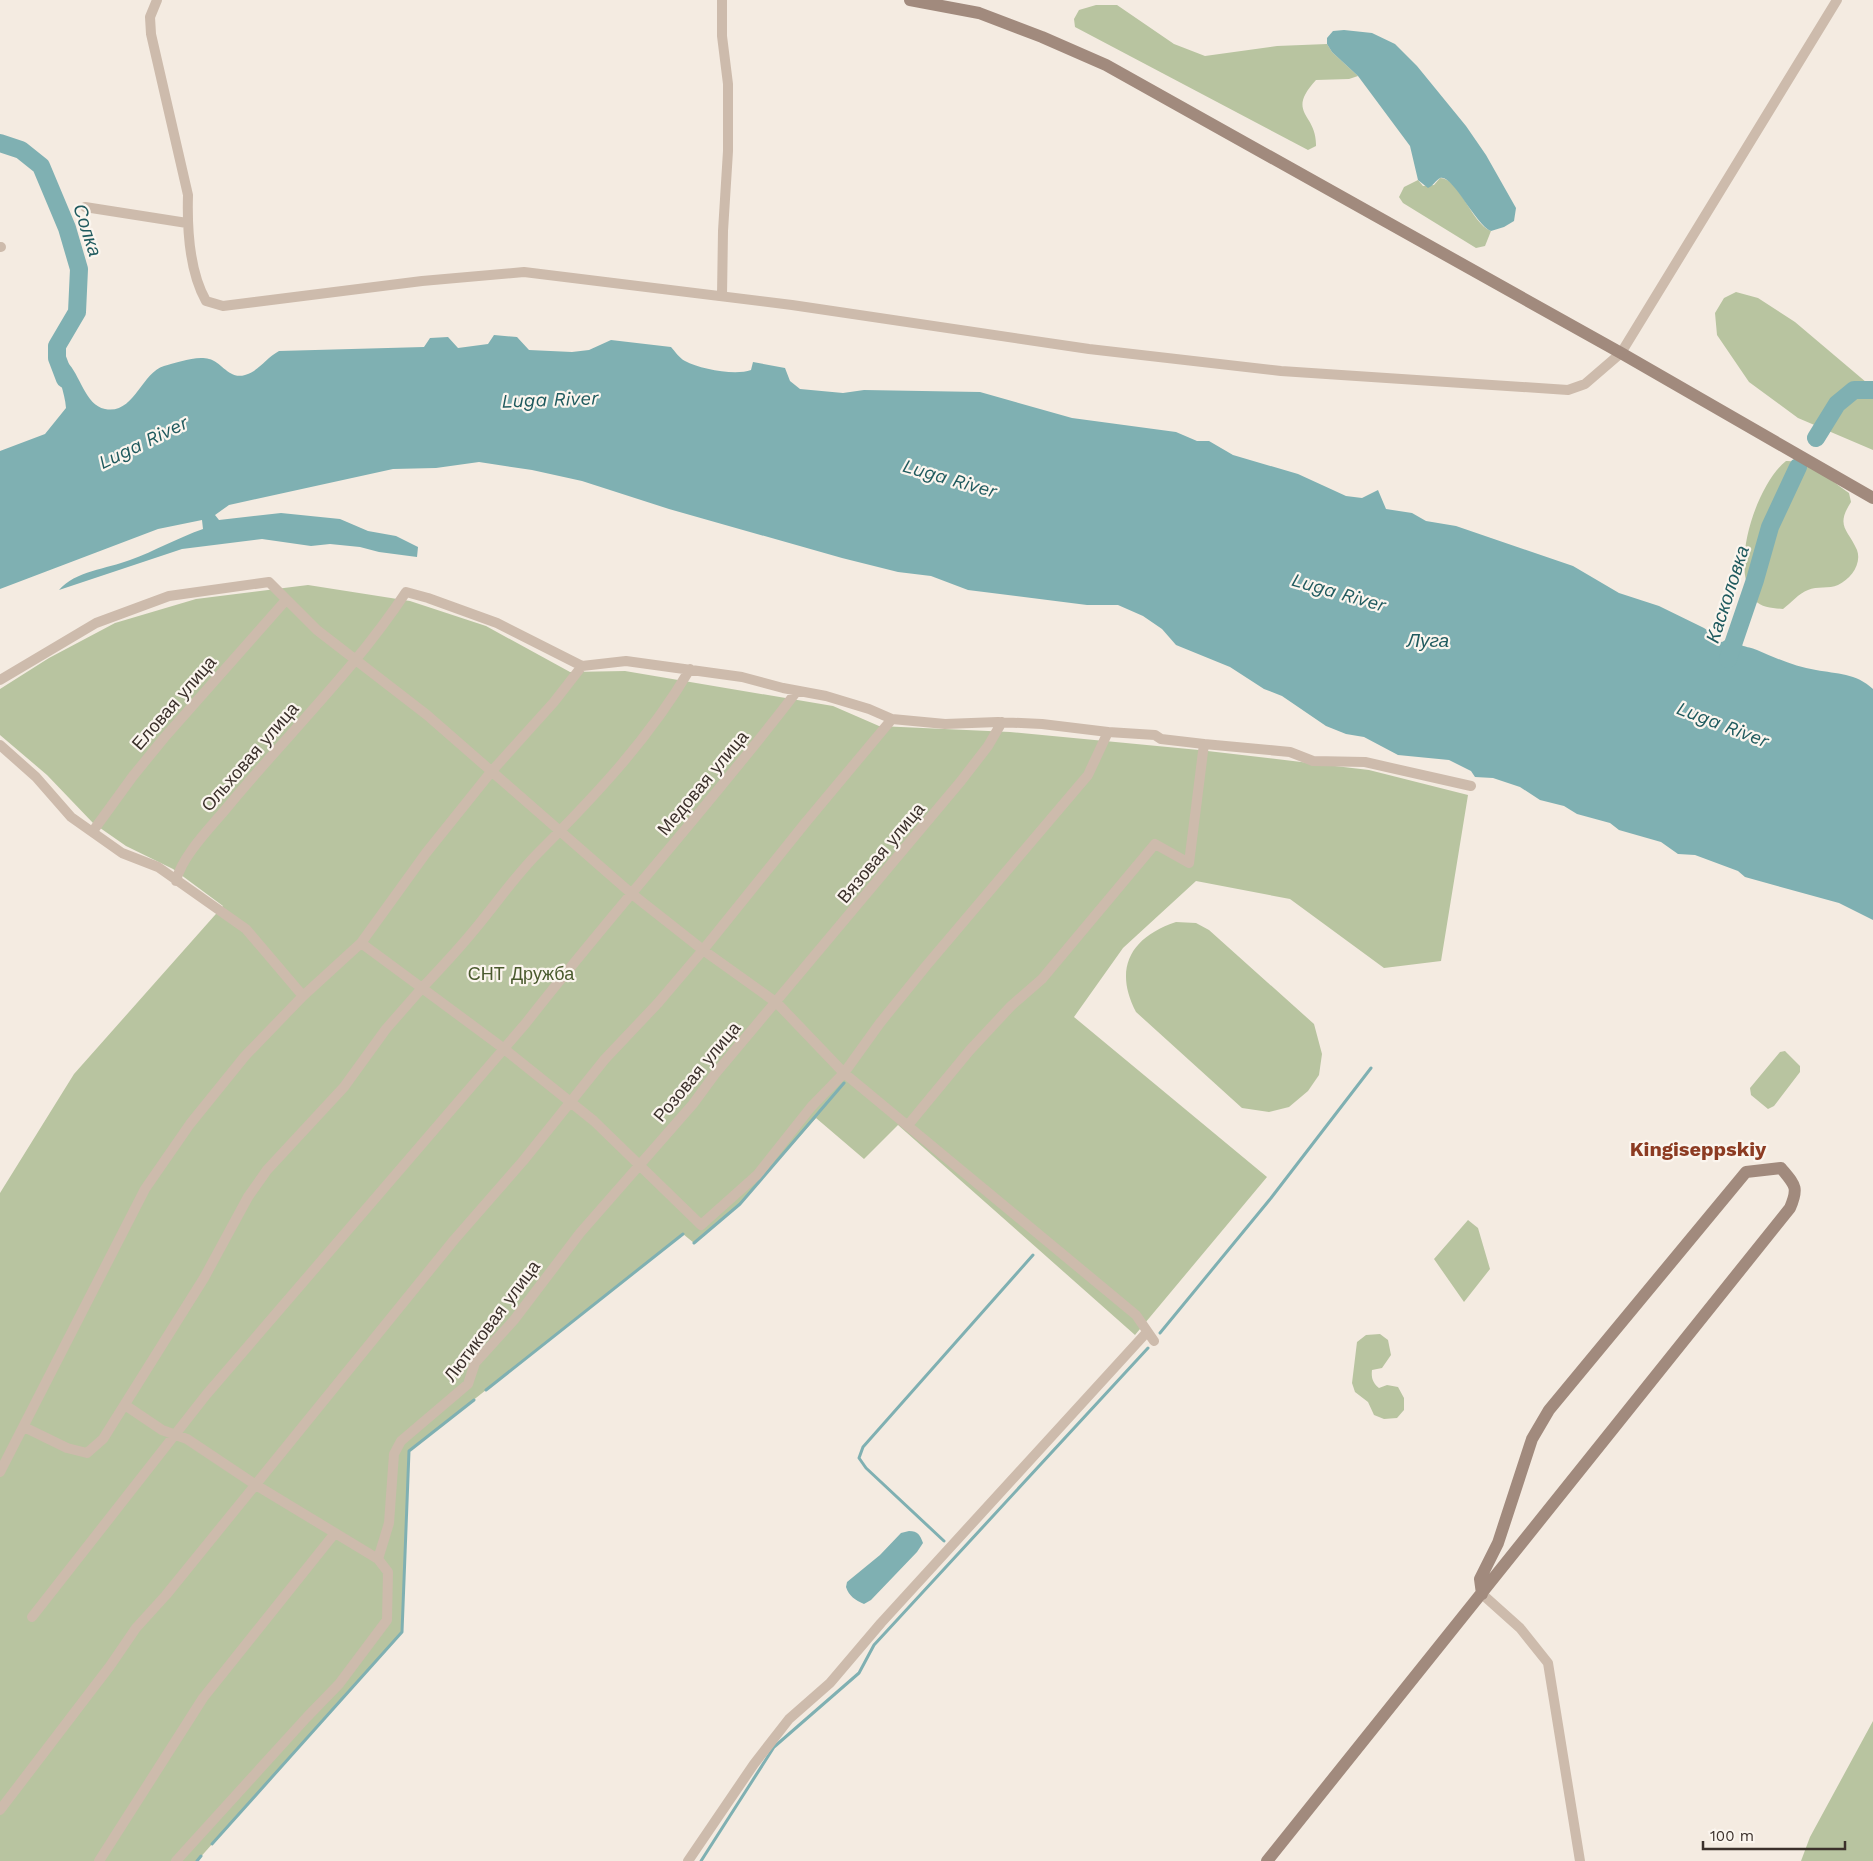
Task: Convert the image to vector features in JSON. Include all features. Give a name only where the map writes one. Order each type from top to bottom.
[{"type":"street","points":[[157,0],[150,17],[151,34],[188,196],[187,223],[199,288],[206,301],[223,306],[422,281],[524,272],[792,304],[1090,350],[1281,370],[1502,387],[1568,390],[1585,384],[1621,353],[1837,0]]},
{"type":"street","points":[[722,0],[722,36],[728,84],[728,132],[722,296]]},
{"type":"street","points":[[910,0],[979,13],[1042,37],[1106,65],[1621,353],[1873,498]]},
{"type":"street","points":[[85,207],[187,223]]},
{"type":"street","points":[[0,680],[96,623],[169,596],[270,582],[317,630],[428,716],[632,894],[703,950],[778,1002],[844,1074],[1136,1315],[1154,1341]]},
{"type":"street","name":"Ольховая улица","points":[[176,881],[179,868],[217,819],[356,659],[406,592],[497,623],[582,666]]},
{"type":"street","name":"Еловая улица","points":[[93,831],[133,776],[164,738],[286,600]]},
{"type":"street","points":[[0,1472],[146,1189],[190,1124],[245,1056],[303,996],[361,942],[426,853],[491,772],[554,702],[582,666],[626,661],[690,669],[742,677],[796,691],[826,696],[869,709],[892,719],[945,724],[1002,722],[1042,724],[1108,732],[1155,735],[1161,739],[1290,752],[1313,761],[1365,762],[1471,786]]},
{"type":"street","points":[[24,1427],[67,1448],[87,1453],[103,1439],[204,1278],[258,1184],[344,1087],[386,1029],[470,935],[538,853],[560,833],[636,749],[675,695],[690,669]]},
{"type":"street","name":"Медовая улица","points":[[32,1617],[206,1395],[307,1280],[365,1207],[420,1149],[570,966],[746,758],[796,691]]},
{"type":"street","points":[[0,1810],[110,1666],[136,1628],[256,1485],[454,1240],[703,950],[892,719]]},
{"type":"street","name":"Вязовая улица","points":[[778,1002],[961,781],[988,746],[1002,722]]},
{"type":"street","points":[[361,942],[503,1048],[571,1102],[639,1164],[701,1225],[757,1175],[811,1107],[844,1074],[880,1023],[926,966],[1088,776],[1108,732]]},
{"type":"street","points":[[908,1125],[970,1050],[1010,1006],[1042,979],[1156,844],[1188,862],[1204,744]]},
{"type":"street","points":[[0,745],[36,778],[71,817],[122,853],[158,867],[246,929],[303,996]]},
{"type":"street","name":"Розовая улица","points":[[639,1164],[693,1104],[715,1074],[778,1002]]},
{"type":"street","name":"Лютиковая улица","points":[[378,1559],[389,1523],[394,1454],[402,1441],[468,1384],[475,1364],[514,1320],[580,1233],[639,1164]]},
{"type":"street","points":[[1267,1861],[1482,1594],[1790,1208],[1796,1196],[1795,1185],[1781,1168],[1746,1172],[1549,1410],[1532,1439],[1498,1542],[1480,1579],[1482,1594],[1520,1628],[1548,1663],[1580,1861]]},
{"type":"street","points":[[688,1861],[754,1764],[789,1719],[830,1683],[881,1623],[1147,1332]]},
{"type":"street","points":[[125,1405],[162,1430],[187,1439],[256,1485],[378,1559],[388,1572],[387,1620],[340,1684],[306,1717],[176,1861]]},
{"type":"street","points":[[99,1861],[204,1698],[335,1533]]},
{"type":"green space","points":[[1096,5],[1117,5],[1174,44],[1205,56],[1277,46],[1327,44],[1332,52],[1358,76],[1349,79],[1316,80],[1307,91],[1303,100],[1303,107],[1315,135],[1316,146],[1308,150],[1075,27],[1074,19],[1079,10]]},
{"type":"green space","points":[[1440,178],[1447,180],[1453,185],[1477,219],[1491,231],[1485,246],[1476,248],[1403,203],[1399,197],[1404,187],[1418,180],[1423,186],[1434,185]]},
{"type":"green space","points":[[1736,292],[1758,298],[1795,322],[1873,388],[1873,450],[1798,418],[1749,382],[1717,335],[1715,313],[1724,298]]},
{"type":"green space","points":[[1786,461],[1811,468],[1849,493],[1851,502],[1846,510],[1843,523],[1857,550],[1858,561],[1851,575],[1843,582],[1834,586],[1805,591],[1783,609],[1764,606],[1755,600],[1747,586],[1744,568],[1745,548],[1756,507],[1775,472]]},
{"type":"green space","name":"СНТ Дружба","points":[[308,585],[410,601],[486,626],[570,672],[625,671],[833,706],[879,726],[1010,732],[1199,750],[1369,770],[1468,795],[1441,961],[1384,968],[1290,899],[1196,881],[1123,948],[1074,1017],[1267,1177],[1135,1335],[898,1125],[864,1159],[816,1118],[740,1204],[694,1243],[683,1234],[409,1451],[402,1632],[197,1861],[0,1861],[0,1193],[74,1074],[223,906],[173,869],[126,846],[93,823],[47,775],[0,735],[0,689],[49,658],[115,623],[196,599]]},
{"type":"green space","points":[[1176,922],[1196,923],[1209,930],[1314,1024],[1322,1054],[1319,1075],[1308,1091],[1289,1107],[1269,1112],[1242,1108],[1136,1012],[1129,996],[1126,981],[1130,956],[1148,936],[1160,928]]},
{"type":"green space","points":[[1785,1051],[1800,1066],[1800,1072],[1774,1106],[1768,1109],[1751,1095],[1750,1088],[1780,1052]]},
{"type":"green space","points":[[1468,1220],[1478,1228],[1490,1269],[1464,1302],[1434,1259]]},
{"type":"green space","points":[[1380,1334],[1388,1340],[1391,1355],[1382,1368],[1372,1370],[1372,1378],[1379,1388],[1387,1385],[1398,1387],[1404,1398],[1404,1410],[1397,1418],[1384,1419],[1374,1415],[1368,1402],[1355,1392],[1352,1383],[1357,1342],[1366,1335]]},
{"type":"green space","points":[[1873,1721],[1873,1861],[1801,1861],[1810,1837]]},
{"type":"water","points":[[1344,30],[1372,33],[1395,44],[1417,66],[1466,126],[1486,155],[1516,208],[1514,221],[1504,227],[1491,231],[1478,219],[1451,183],[1440,178],[1428,188],[1418,180],[1410,146],[1358,76],[1332,52],[1327,44],[1327,38],[1333,31]]},
{"type":"water","name":"Луга","points":[[494,335],[517,337],[529,350],[572,352],[589,350],[611,340],[671,347],[685,361],[699,367],[718,371],[744,372],[751,370],[753,362],[785,368],[790,381],[800,389],[843,393],[864,390],[980,392],[1072,418],[1176,432],[1197,441],[1209,441],[1233,455],[1298,474],[1346,496],[1362,498],[1378,490],[1386,509],[1412,513],[1426,521],[1456,526],[1573,566],[1619,593],[1659,606],[1704,628],[1713,634],[1717,641],[1722,642],[1734,635],[1741,645],[1786,662],[1808,669],[1853,677],[1873,689],[1873,920],[1839,903],[1745,877],[1738,871],[1695,855],[1678,854],[1661,842],[1619,830],[1610,823],[1577,814],[1564,806],[1540,800],[1520,787],[1493,778],[1475,777],[1471,771],[1449,760],[1398,755],[1364,737],[1346,734],[1326,726],[1282,696],[1264,689],[1230,667],[1176,645],[1162,629],[1143,616],[1118,605],[1087,605],[968,590],[931,576],[898,572],[842,558],[669,509],[582,481],[532,470],[479,462],[436,468],[393,469],[229,505],[215,515],[219,520],[281,513],[340,519],[368,531],[396,536],[418,547],[417,557],[379,552],[360,547],[330,544],[311,546],[262,539],[182,549],[59,590],[82,575],[130,560],[203,529],[202,520],[158,529],[0,589],[0,451],[45,434],[66,408],[57,358],[66,361],[72,367],[92,402],[105,409],[115,409],[123,406],[130,400],[156,370],[186,360],[209,359],[218,363],[230,373],[239,376],[254,371],[279,351],[424,347],[430,338],[448,337],[458,348],[488,344]]},
{"type":"water","points":[[909,1531],[918,1534],[923,1543],[917,1552],[871,1600],[864,1604],[858,1601],[849,1593],[846,1587],[847,1582],[880,1555],[901,1533]]},
{"type":"waterway","name":"Солка","points":[[0,143],[21,150],[41,166],[67,228],[79,269],[77,312],[57,346],[57,358],[65,379]]},
{"type":"waterway","name":"Касколовка","points":[[1816,438],[1837,404],[1854,390],[1873,390]]},
{"type":"waterway","name":"Касколовка","points":[[1728,659],[1755,580],[1770,527],[1798,467]]},
{"type":"waterway","points":[[1160,1333],[1271,1198],[1371,1068]]},
{"type":"waterway","points":[[694,1243],[740,1204],[844,1083]]},
{"type":"waterway","points":[[486,1390],[683,1234]]},
{"type":"waterway","points":[[944,1541],[866,1468],[859,1458],[863,1447],[1033,1255]]},
{"type":"waterway","points":[[701,1861],[774,1747],[859,1673],[874,1645],[1148,1348]]},
{"type":"waterway","points":[[212,1844],[402,1632],[409,1451],[474,1400]]},
{"type":"waterway","points":[[197,1861],[201,1856]]},
{"type":"district","name":"Kingiseppskiy","points":[[1698,1149]]},
{"type":"water label","name":"Luga River","points":[[550,399]]},
{"type":"water label","name":"Luga River","points":[[143,442]]},
{"type":"water label","name":"Luga River","points":[[950,478]]},
{"type":"water label","name":"Luga River","points":[[1339,592]]},
{"type":"water label","name":"Luga River","points":[[1723,724]]}]
